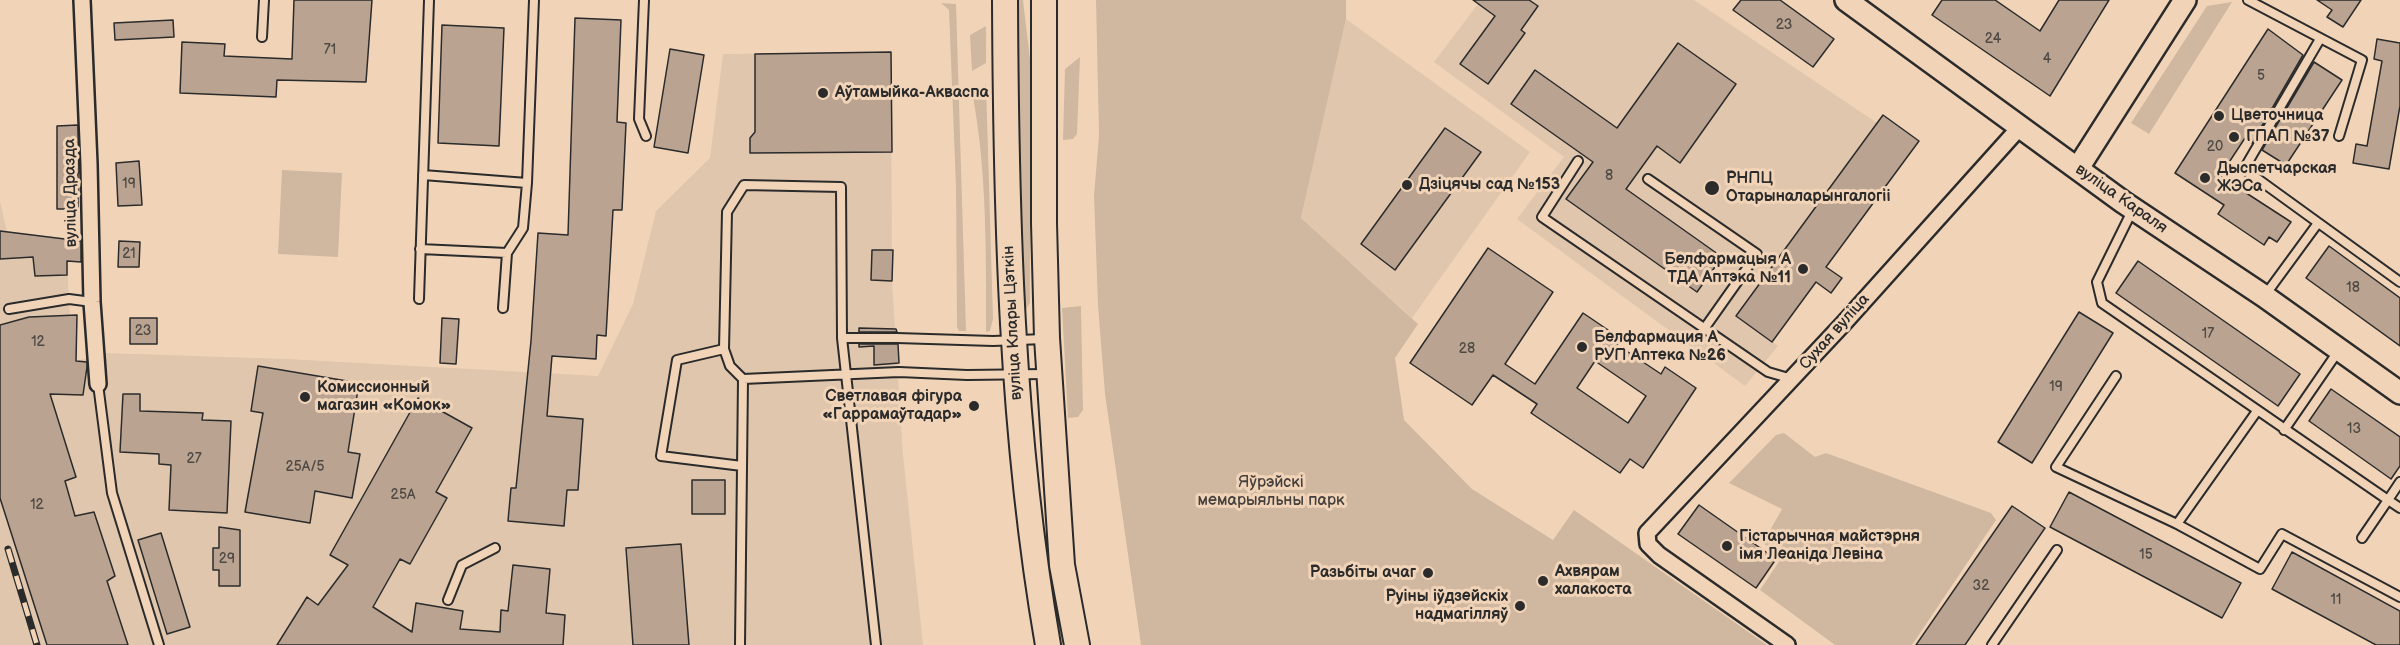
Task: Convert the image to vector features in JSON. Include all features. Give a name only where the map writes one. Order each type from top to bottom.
[{"type":"main road","name":"вуліца Клары Цэткін","points":[[1005,0],[1014,375],[1033,556],[1048,645]]},
{"type":"main road","name":"вуліца Клары Цэткін","points":[[1044,0],[1044,223],[1047,339],[1062,565],[1077,645]]},
{"type":"main road","name":"вуліца Караля","points":[[1846,0],[2134,209],[2264,296],[2400,393]]},
{"type":"main road","points":[[2078,168],[2185,0]]},
{"type":"street","name":"вуліца Дразда","points":[[82,0],[92,302],[98,384]]},
{"type":"street","name":"Сухая вуліца","points":[[1788,645],[1659,555],[1648,544],[1647,533],[1792,379],[2020,127]]},
{"type":"lane","points":[[262,37],[264,0]]},
{"type":"lane","points":[[418,299],[429,0]]},
{"type":"lane","points":[[503,308],[507,253],[523,228],[527,183],[534,0]]},
{"type":"lane","points":[[644,0],[639,119],[646,136]]},
{"type":"lane","points":[[2248,0],[2362,60],[2339,136]]},
{"type":"lane","points":[[2320,39],[2244,169],[2400,282]]},
{"type":"lane","points":[[1578,161],[1542,217],[1768,372],[1792,379]]},
{"type":"lane","points":[[423,175],[527,183]]},
{"type":"lane","points":[[1648,179],[1757,254],[1704,329]]},
{"type":"lane","points":[[740,645],[742,379],[730,366],[724,349],[727,212],[744,185],[841,187],[842,338],[845,376],[877,642]]},
{"type":"lane","points":[[2134,209],[2097,282],[2102,303],[2400,508]]},
{"type":"lane","points":[[2264,296],[2318,223]]},
{"type":"lane","points":[[420,249],[507,253]]},
{"type":"lane","points":[[9,309],[69,299],[92,302]]},
{"type":"lane","points":[[842,338],[993,341],[1047,339]]},
{"type":"lane","points":[[724,349],[677,360],[661,456],[742,466]]},
{"type":"lane","points":[[2284,430],[2339,350]]},
{"type":"lane","points":[[742,379],[899,372],[1049,374]]},
{"type":"lane","points":[[2116,376],[2056,467],[2177,524],[2260,569],[2282,534],[2400,597]]},
{"type":"lane","points":[[98,384],[112,493],[159,645]]},
{"type":"lane","points":[[2177,524],[2257,411]]},
{"type":"lane","points":[[2362,538],[2400,482]]},
{"type":"lane","points":[[448,600],[462,565],[495,548]]},
{"type":"lane","points":[[1992,645],[2057,550]]},
{"type":"shaded area","name":"РНПЦ Отарыналарынгалогіі","points":[[1481,0],[1694,0],[1877,123],[1883,115],[1919,141],[1826,267],[1842,278],[1831,293],[1816,282],[1772,341],[1778,346],[1745,386],[1517,219],[1564,157],[1434,62]]},
{"type":"shaded area","name":"Дзіцячы сад №153","points":[[1346,19],[1530,152],[1412,318],[1301,218]]},
{"type":"shaded area","points":[[891,52],[892,281],[903,455],[923,645],[0,645],[0,201],[7,232],[84,241],[83,262],[67,262],[70,315],[77,315],[77,361],[105,353],[287,359],[598,376],[633,304],[656,211],[710,158],[723,54]]},
{"type":"green space","points":[[1018,0],[1023,0],[1034,93],[1030,187],[1030,303],[1026,309],[1023,308],[1021,292]]},
{"type":"green space","name":"Яўрэйскі мемарыяльны парк","points":[[1096,0],[1346,0],[1346,19],[1301,218],[1418,324],[1395,358],[1404,420],[1472,489],[1553,540],[1574,510],[1767,645],[1141,645],[1105,394],[1098,305],[1094,195],[1099,136]]},
{"type":"green space","points":[[2232,2],[2149,134],[2131,123],[2207,6]]},
{"type":"green space","points":[[941,3],[956,4],[966,331],[959,331],[957,327],[956,187],[949,10]]},
{"type":"green space","points":[[986,26],[986,63],[972,71],[970,35]]},
{"type":"green space","points":[[1080,57],[1077,134],[1073,139],[1063,140],[1065,69]]},
{"type":"green space","points":[[986,84],[993,319],[990,331],[986,332],[983,185],[973,97]]},
{"type":"green space","points":[[282,170],[342,173],[338,257],[278,254]]},
{"type":"green space","points":[[1081,306],[1083,410],[1078,417],[1068,418],[1062,308]]},
{"type":"green space","points":[[1784,433],[1815,457],[1826,453],[1991,513],[1996,520],[1912,645],[1835,645],[1760,590],[1782,557],[1763,543],[1782,509],[1729,483],[1776,435]]},
{"type":"building","points":[[294,0],[372,0],[366,82],[277,80],[276,97],[180,93],[182,42],[225,44],[224,56],[292,59]]},
{"type":"building","points":[[1473,0],[1529,0],[1538,6],[1521,30],[1525,33],[1488,84],[1460,64],[1495,16]]},
{"type":"building","points":[[1741,0],[1780,0],[1834,39],[1813,67],[1733,10]]},
{"type":"building","points":[[1942,0],[1995,0],[2040,31],[2059,0],[2109,0],[2050,96],[1932,15]]},
{"type":"building","points":[[2317,0],[2361,0],[2343,27],[2327,17],[2332,10]]},
{"type":"building","points":[[575,18],[621,20],[617,122],[626,123],[622,210],[613,210],[606,336],[597,335],[596,359],[552,356],[547,416],[583,419],[578,490],[567,490],[564,526],[508,521],[511,488],[516,488],[531,341],[538,233],[568,235]]},
{"type":"building","points":[[173,20],[174,37],[115,40],[114,23]]},
{"type":"building","points":[[442,25],[504,28],[499,146],[438,143]]},
{"type":"building","points":[[2268,29],[2303,55],[2252,143],[2245,138],[2220,176],[2291,222],[2277,242],[2269,237],[2264,245],[2218,214],[2224,205],[2175,173]]},
{"type":"building","points":[[2377,39],[2400,43],[2400,106],[2389,169],[2353,163],[2356,144],[2367,146],[2382,61],[2374,59]]},
{"type":"building","points":[[1678,43],[1736,84],[1680,163],[1657,146],[1626,189],[1722,257],[1697,292],[1566,199],[1593,162],[1511,104],[1535,70],[1617,128]]},
{"type":"building","points":[[670,49],[704,55],[688,153],[654,147]]},
{"type":"building","name":"Аўтамыйка-Акваспа","points":[[891,52],[892,152],[750,153],[750,138],[755,132],[755,54]]},
{"type":"building","points":[[2314,62],[2342,80],[2286,165],[2262,150]]},
{"type":"building","points":[[1883,115],[1919,141],[1826,267],[1842,278],[1831,293],[1816,282],[1772,342],[1736,316]]},
{"type":"building","points":[[78,125],[78,209],[57,209],[57,126]]},
{"type":"building","points":[[1445,128],[1481,152],[1395,270],[1361,244]]},
{"type":"building","points":[[139,161],[142,205],[118,206],[116,163]]},
{"type":"building","points":[[0,231],[81,241],[81,262],[67,261],[67,275],[35,276],[33,257],[0,259]]},
{"type":"building","points":[[119,241],[140,242],[139,267],[118,267]]},
{"type":"building","points":[[2329,246],[2400,298],[2400,346],[2306,278]]},
{"type":"building","points":[[1488,248],[1553,292],[1505,364],[1535,384],[1583,313],[1614,334],[1610,340],[1661,374],[1665,367],[1696,388],[1643,468],[1630,459],[1620,473],[1531,413],[1537,404],[1493,375],[1472,405],[1410,363]],"holes":[[[1595,361],[1646,396],[1628,423],[1577,388]]]},
{"type":"building","points":[[872,250],[893,250],[892,281],[871,280]]},
{"type":"building","points":[[2138,261],[2300,374],[2278,406],[2116,293]]},
{"type":"building","points":[[2079,312],[2113,333],[2032,463],[1998,442]]},
{"type":"building","points":[[77,315],[76,361],[87,362],[83,395],[50,394],[76,477],[65,481],[75,516],[94,512],[115,576],[107,581],[128,645],[47,645],[0,498],[0,325],[29,317]]},
{"type":"building","points":[[130,318],[157,318],[157,344],[130,344]]},
{"type":"building","points":[[442,318],[459,319],[456,364],[440,363]]},
{"type":"building","points":[[859,328],[896,329],[897,332],[859,332]]},
{"type":"building","points":[[859,344],[898,344],[899,363],[874,365],[874,346],[859,347]]},
{"type":"building","points":[[258,366],[359,383],[348,452],[360,454],[352,498],[315,491],[310,523],[245,512],[263,413],[251,411]]},
{"type":"building","points":[[2331,389],[2400,437],[2400,466],[2391,479],[2309,421]]},
{"type":"building","points":[[123,394],[140,394],[140,411],[203,413],[202,420],[231,421],[227,513],[169,510],[171,465],[159,464],[159,454],[120,452]]},
{"type":"building","points":[[418,398],[472,428],[436,492],[447,498],[410,564],[400,559],[373,607],[412,632],[416,603],[463,611],[460,629],[500,632],[501,610],[508,611],[513,565],[550,569],[546,613],[565,615],[563,645],[277,645],[307,597],[318,605],[348,565],[330,555]]},
{"type":"building","points":[[692,480],[725,480],[725,514],[692,514]]},
{"type":"building","points":[[2069,492],[2241,583],[2222,618],[2050,527]]},
{"type":"building","name":"Гістарычная майстэрня імя Леаніда Левіна","points":[[1699,505],[1776,559],[1756,588],[1678,534]]},
{"type":"building","points":[[2012,506],[2045,528],[1965,645],[1916,645]]},
{"type":"building","points":[[219,527],[240,530],[240,586],[219,586],[219,570],[213,570],[213,548],[219,548]]},
{"type":"building","points":[[161,533],[190,627],[167,634],[138,540]]},
{"type":"building","points":[[681,544],[689,645],[633,645],[626,548]]},
{"type":"building","points":[[2292,552],[2400,611],[2400,645],[2376,645],[2272,589]]},
{"type":"railway","points":[[8,549],[37,645]]},
{"type":"place","name":"Аўтамыйка-Акваспа","points":[[823,93]]},
{"type":"place","name":"Цветочница","points":[[2219,116]]},
{"type":"place","name":"ГПАП №37","points":[[2234,137]]},
{"type":"place","name":"Дыспетчарская ЖЭСа","points":[[2205,178]]},
{"type":"place","name":"Дзіцячы сад №153","points":[[1407,185]]},
{"type":"place","name":"РНПЦ Отарыналарынгалогіі","points":[[1712,188]]},
{"type":"place","name":"Белфармацыя А ТДА Аптэка №11","points":[[1803,269]]},
{"type":"place","name":"Белфармация А РУП Аптека №26","points":[[1582,347]]},
{"type":"place","name":"Комиссионный магазин «Комок»","points":[[305,397]]},
{"type":"place","name":"Светлавая фігура «Гаррамаўтадар»","points":[[974,406]]},
{"type":"place","name":"Гістарычная майстэрня імя Леаніда Левіна","points":[[1727,546]]},
{"type":"place","name":"Разьбіты ачаг","points":[[1428,573]]},
{"type":"place","name":"Ахвярам халакоста","points":[[1543,581]]},
{"type":"place","name":"Руіны іўдзейскіх надмагілляў","points":[[1520,606]]}]
